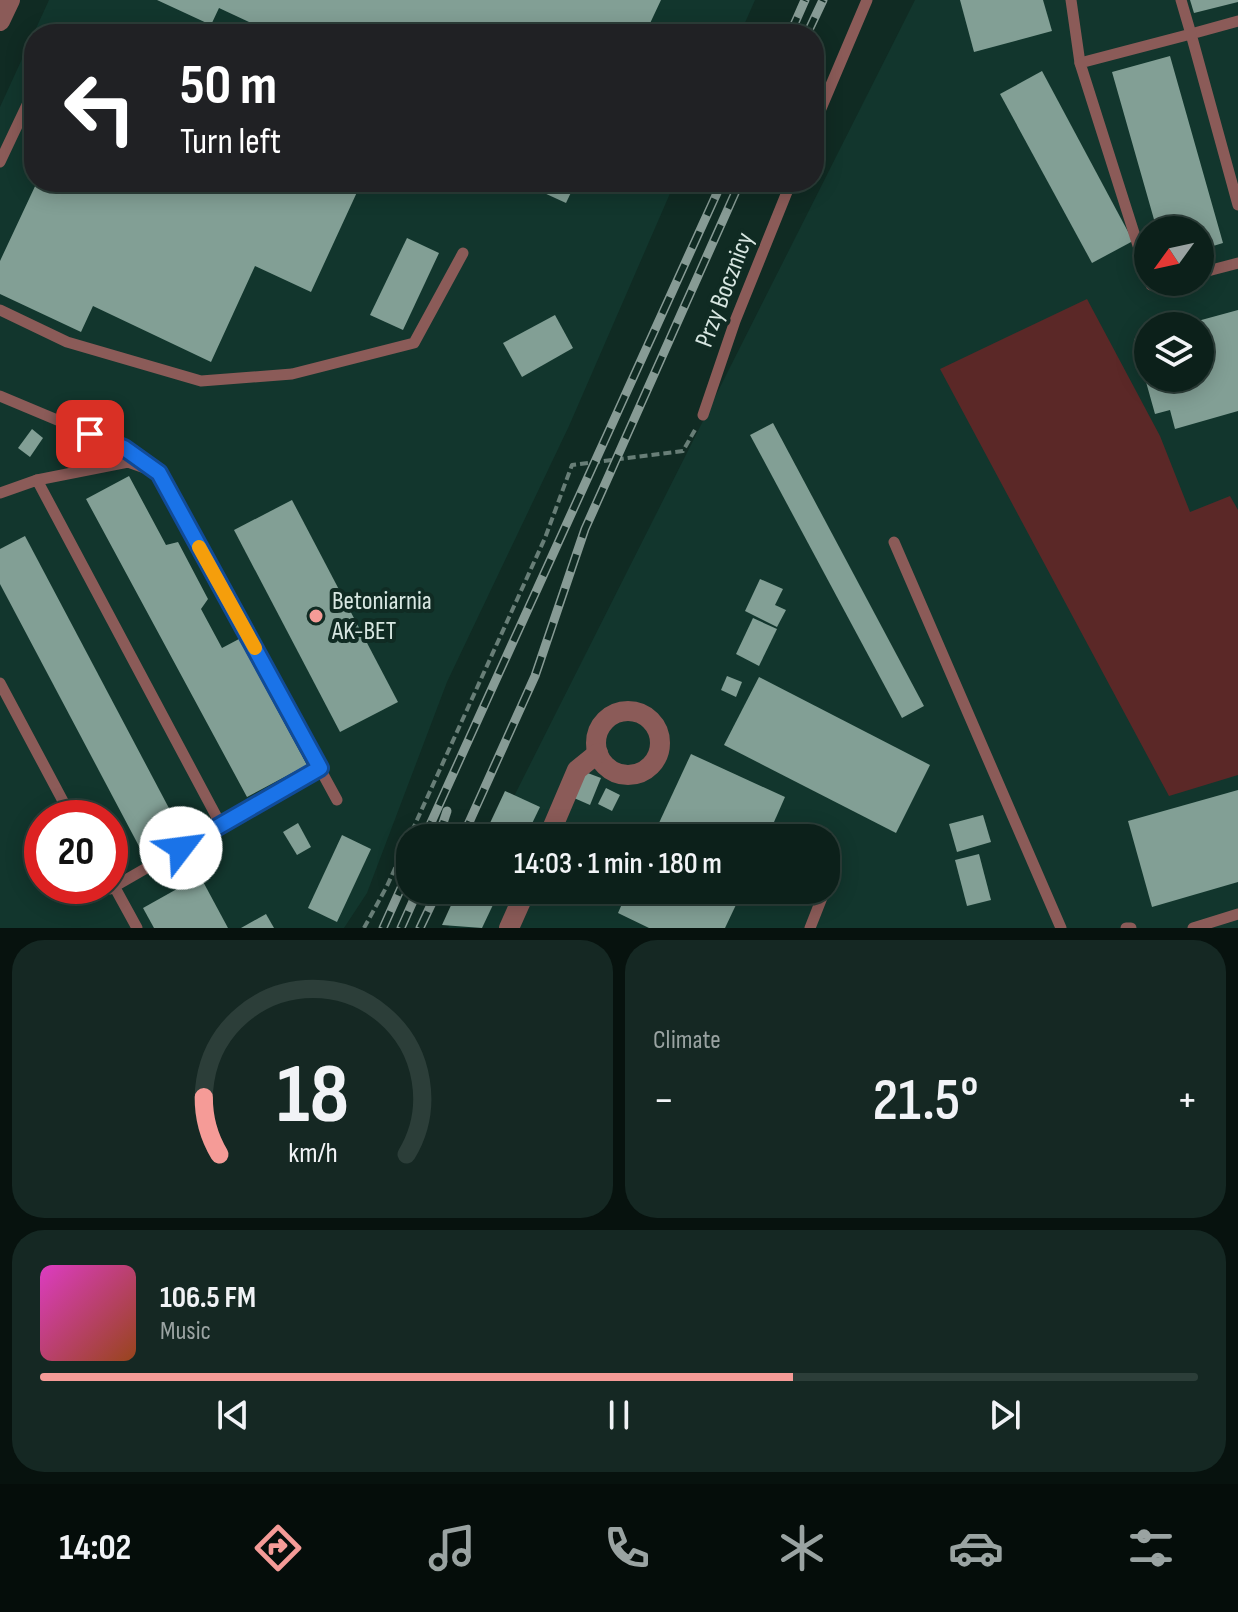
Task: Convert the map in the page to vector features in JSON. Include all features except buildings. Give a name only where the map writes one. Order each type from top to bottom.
[{"type":"street","points":[[0,21],[10,0]]},
{"type":"street","points":[[554,824],[577,770],[598,753]]},
{"type":"street","points":[[509,928],[520,904]]},
{"type":"lane","points":[[824,101],[867,0]]},
{"type":"lane","points":[[1071,0],[1080,63],[1134,233]]},
{"type":"lane","points":[[1181,0],[1238,205]]},
{"type":"lane","points":[[1080,63],[1238,21]]},
{"type":"lane","points":[[0,162],[24,111]]},
{"type":"lane","name":"Przy Bocznicy","points":[[703,415],[735,321],[787,192]]},
{"type":"lane","points":[[0,310],[67,342],[201,381],[292,374],[414,343],[463,253]]},
{"type":"lane","points":[[1214,269],[1238,263]]},
{"type":"lane","points":[[0,396],[124,448],[159,473],[337,800]]},
{"type":"lane","points":[[0,493],[37,480],[128,462],[159,473]]},
{"type":"lane","points":[[37,480],[221,825]]},
{"type":"lane","points":[[894,542],[1061,928]]},
{"type":"lane","points":[[0,683],[62,800]]},
{"type":"lane","points":[[128,877],[320,768]]},
{"type":"lane","points":[[122,904],[137,928]]},
{"type":"lane","points":[[810,928],[819,904]]},
{"type":"lane","points":[[1193,928],[1238,914]]},
{"type":"path","points":[[364,928],[387,886],[539,553],[572,465],[683,451],[703,415]]},
{"type":"shaded area","points":[[49,0],[755,0],[744,24],[38,24]]},
{"type":"shaded area","points":[[915,0],[1238,0],[1238,928],[448,928],[460,904],[840,904],[840,824],[500,824],[818,192],[824,192],[824,181]]},
{"type":"shaded area","points":[[24,55],[24,192],[671,192],[569,426],[447,682],[367,893],[344,928],[0,928],[0,107]]},
{"type":"shaded area","points":[[1087,299],[1160,436],[1190,512],[1230,496],[1238,510],[1238,775],[1169,796],[940,369]]},
{"type":"railway","points":[[794,24],[805,0]]},
{"type":"railway","points":[[812,24],[823,0]]},
{"type":"railway","points":[[430,824],[717,192]]},
{"type":"railway","points":[[468,824],[535,676],[585,529],[736,192]]},
{"type":"railway","points":[[443,824],[447,811]]},
{"type":"railway","points":[[383,928],[396,899]]},
{"type":"railway","points":[[401,928],[412,904]]},
{"type":"railway","points":[[420,928],[431,904]]},
{"type":"slow traffic","points":[[199,547],[255,648]]},
{"type":"place","name":"Betoniarnia AK-BET","points":[[316,616]]},
{"type":"route","points":[[90,434],[124,448],[159,473],[320,768],[181,848]]}]
